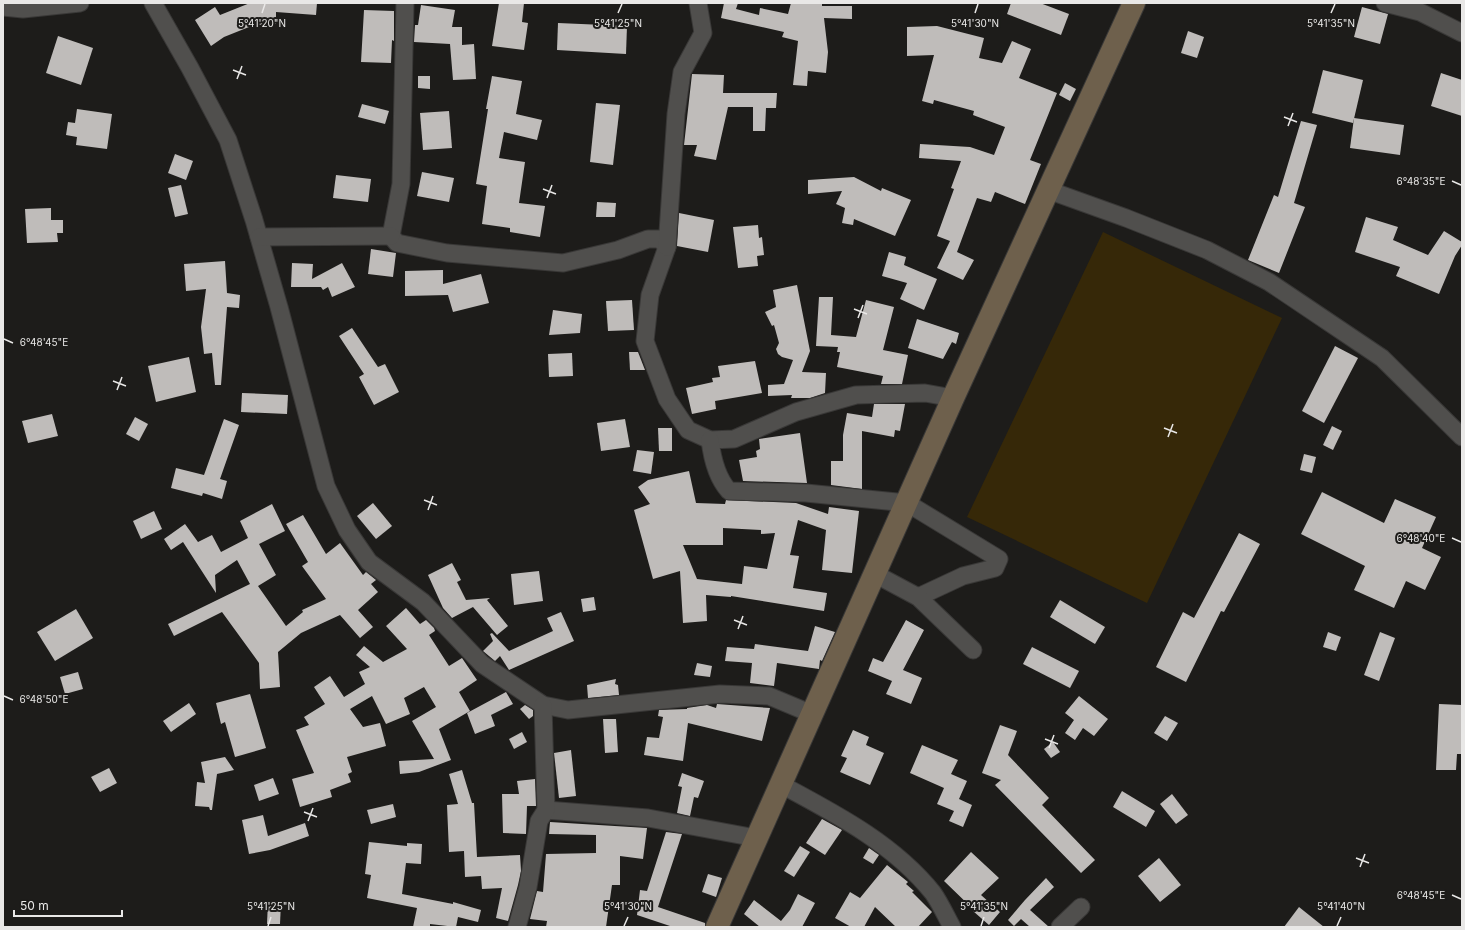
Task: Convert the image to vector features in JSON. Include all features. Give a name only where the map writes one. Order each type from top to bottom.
[{"type":"main road","points":[[717,927],[953,398],[1134,3]]},
{"type":"street","points":[[3,7],[23,9],[80,3]]},
{"type":"street","points":[[153,3],[190,68],[228,140],[279,306],[326,486],[347,530],[369,562],[423,602],[482,664],[543,705],[568,710],[720,694],[769,696],[812,714]]},
{"type":"street","points":[[392,236],[401,184],[405,3]]},
{"type":"street","points":[[698,3],[703,33],[682,72],[676,114],[667,247],[650,295],[645,341],[667,399],[688,430],[710,440],[734,439],[796,412],[856,395],[925,393],[953,398]]},
{"type":"street","points":[[1386,3],[1420,12],[1462,33]]},
{"type":"street","points":[[1048,190],[1126,218],[1207,250],[1269,282],[1382,358],[1462,437]]},
{"type":"street","points":[[259,237],[392,236],[398,243],[448,253],[563,263],[618,250],[648,239],[660,239],[667,247]]},
{"type":"street","points":[[710,440],[712,457],[724,487],[729,491],[806,493],[906,503],[999,559],[995,568],[963,576],[918,597]]},
{"type":"street","points":[[875,574],[918,597],[973,650]]},
{"type":"street","points":[[517,927],[528,887],[539,821],[546,810],[543,705]]},
{"type":"street","points":[[780,784],[834,813],[893,853],[933,893],[952,927]]},
{"type":"street","points":[[546,810],[648,818],[756,838]]},
{"type":"street","points":[[1060,927],[1081,907]]},
{"type":"shaded area","points":[[1103,232],[1282,318],[1147,603],[967,517]]},
{"type":"building","points":[[250,3],[276,3],[276,24],[254,25],[224,37],[211,46],[195,20],[215,7],[220,15]]},
{"type":"building","points":[[276,3],[317,3],[316,15],[276,12]]},
{"type":"building","points":[[499,3],[524,3],[522,22],[528,23],[524,50],[492,46]]},
{"type":"building","points":[[724,3],[738,3],[736,9],[759,15],[760,8],[788,14],[791,3],[822,3],[822,6],[852,6],[852,19],[824,18],[828,52],[826,73],[808,71],[807,86],[793,85],[798,41],[782,37],[784,32],[721,18]]},
{"type":"building","points":[[1011,3],[1040,3],[1069,14],[1061,35],[1007,14]]},
{"type":"building","points":[[421,5],[455,10],[452,27],[462,27],[462,45],[474,44],[476,79],[453,80],[450,44],[414,42],[415,25],[418,25]]},
{"type":"building","points":[[1362,7],[1388,14],[1380,44],[1354,37]]},
{"type":"building","points":[[364,10],[394,11],[394,41],[392,40],[391,63],[361,62]]},
{"type":"building","points":[[558,23],[627,26],[626,54],[557,50]]},
{"type":"building","points":[[937,26],[984,38],[979,58],[1002,63],[1012,41],[1031,49],[1019,78],[1057,93],[1030,160],[1041,164],[1025,204],[995,192],[991,202],[977,198],[957,252],[974,260],[963,280],[937,268],[950,241],[937,236],[954,189],[951,188],[961,161],[919,158],[920,144],[970,147],[994,155],[1005,127],[973,115],[974,111],[934,100],[933,104],[922,101],[934,55],[907,56],[907,27]]},
{"type":"building","points":[[1188,31],[1204,37],[1197,58],[1181,53]]},
{"type":"building","points":[[58,36],[93,48],[81,85],[46,73]]},
{"type":"building","points":[[1323,70],[1363,80],[1353,123],[1312,113]]},
{"type":"building","points":[[1441,73],[1462,80],[1462,116],[1431,106]]},
{"type":"building","points":[[692,74],[724,75],[723,93],[777,93],[776,108],[766,108],[765,131],[753,131],[753,107],[728,107],[716,160],[694,156],[697,145],[684,145]]},
{"type":"building","points":[[418,76],[430,76],[430,89],[418,88]]},
{"type":"building","points":[[492,76],[522,81],[516,114],[542,120],[537,140],[504,132],[499,158],[525,162],[519,203],[545,206],[540,237],[510,232],[510,228],[482,224],[487,186],[476,184]]},
{"type":"building","points":[[1065,83],[1076,89],[1070,101],[1059,95]]},
{"type":"building","points":[[596,103],[620,105],[613,165],[590,162]]},
{"type":"building","points":[[362,104],[389,111],[385,124],[358,117]]},
{"type":"building","points":[[77,109],[112,114],[107,149],[76,145],[77,137],[66,135],[68,122],[75,123]]},
{"type":"building","points":[[449,111],[452,148],[423,150],[420,113]]},
{"type":"building","points":[[1354,118],[1404,125],[1400,155],[1350,148]]},
{"type":"building","points":[[1301,121],[1317,125],[1294,203],[1305,207],[1279,273],[1248,260],[1274,195],[1278,197]]},
{"type":"building","points":[[175,154],[193,161],[186,180],[168,173]]},
{"type":"building","points":[[422,172],[454,178],[449,202],[417,196]]},
{"type":"building","points":[[336,175],[371,179],[368,202],[333,198]]},
{"type":"building","points":[[854,177],[881,191],[882,188],[911,200],[895,236],[854,219],[853,225],[842,223],[845,208],[836,204],[842,191],[808,194],[808,180]]},
{"type":"building","points":[[181,185],[188,214],[175,217],[168,188]]},
{"type":"building","points":[[597,202],[616,203],[615,217],[596,217]]},
{"type":"building","points":[[51,208],[51,220],[63,220],[63,233],[57,233],[58,242],[27,243],[25,209]]},
{"type":"building","points":[[679,213],[714,220],[708,252],[677,246]]},
{"type":"building","points":[[1366,217],[1398,227],[1393,240],[1428,255],[1444,231],[1462,242],[1462,245],[1455,256],[1439,294],[1396,276],[1400,267],[1355,252]]},
{"type":"building","points":[[758,225],[759,238],[762,237],[764,255],[757,256],[758,266],[738,268],[733,227]]},
{"type":"building","points":[[371,249],[396,253],[393,277],[368,274]]},
{"type":"building","points":[[889,252],[906,257],[904,265],[937,279],[924,310],[900,299],[907,283],[882,276]]},
{"type":"building","points":[[225,261],[227,293],[240,295],[239,308],[227,307],[221,385],[215,385],[212,353],[204,354],[201,327],[206,289],[186,291],[184,264]]},
{"type":"building","points":[[292,263],[313,264],[312,279],[342,263],[355,287],[332,297],[328,287],[323,290],[321,287],[291,287]]},
{"type":"building","points":[[443,270],[443,284],[481,274],[489,303],[453,312],[448,295],[405,296],[405,271]]},
{"type":"building","points":[[797,285],[810,351],[802,372],[826,373],[825,393],[810,398],[791,398],[792,395],[768,396],[768,385],[784,384],[793,360],[782,357],[778,354],[776,349],[779,343],[774,325],[772,326],[765,312],[776,307],[773,290]]},
{"type":"building","points":[[819,297],[833,297],[831,335],[856,337],[866,300],[894,307],[883,350],[908,355],[902,384],[881,384],[883,376],[837,367],[840,352],[837,352],[838,347],[816,346]]},
{"type":"building","points":[[632,300],[634,330],[608,331],[606,301]]},
{"type":"building","points":[[553,310],[582,314],[580,333],[549,335]]},
{"type":"building","points":[[917,319],[959,333],[956,344],[952,342],[943,359],[908,348]]},
{"type":"building","points":[[352,328],[378,367],[385,364],[399,392],[374,405],[359,377],[364,374],[339,336]]},
{"type":"building","points":[[1335,346],[1358,358],[1324,423],[1302,411]]},
{"type":"building","points":[[629,352],[638,352],[645,370],[630,370]]},
{"type":"building","points":[[572,353],[573,376],[549,377],[548,354]]},
{"type":"building","points":[[189,357],[196,392],[156,402],[148,366]]},
{"type":"building","points":[[755,361],[762,393],[715,401],[716,409],[692,414],[686,388],[713,382],[712,378],[720,377],[718,366]]},
{"type":"building","points":[[242,393],[288,395],[287,414],[241,412]]},
{"type":"building","points":[[874,404],[905,404],[900,431],[895,430],[894,437],[862,431],[862,489],[831,485],[831,461],[843,461],[843,435],[847,413],[872,417]]},
{"type":"building","points":[[52,414],[58,436],[28,443],[22,421]]},
{"type":"building","points":[[135,417],[148,424],[139,441],[126,434]]},
{"type":"building","points":[[224,419],[239,425],[220,479],[227,481],[222,499],[203,493],[202,496],[171,488],[176,468],[204,475]]},
{"type":"building","points":[[625,419],[630,447],[601,451],[597,423]]},
{"type":"building","points":[[1332,426],[1342,431],[1333,450],[1323,445]]},
{"type":"building","points":[[658,428],[672,428],[672,451],[659,451]]},
{"type":"building","points":[[800,433],[807,483],[743,481],[739,460],[757,457],[756,451],[760,449],[759,439]]},
{"type":"building","points":[[637,450],[654,452],[651,474],[633,471]]},
{"type":"building","points":[[1304,454],[1316,457],[1312,473],[1300,470]]},
{"type":"building","points":[[689,471],[696,503],[725,504],[726,500],[796,503],[828,514],[829,507],[859,511],[852,573],[822,570],[826,530],[798,520],[790,555],[799,556],[793,588],[827,593],[824,611],[731,596],[706,595],[707,621],[683,623],[680,571],[653,579],[634,510],[650,504],[638,487],[648,480]],"holes":[[[723,528],[761,530],[761,534],[775,533],[767,569],[744,566],[742,584],[697,579],[683,545],[723,545]]]},
{"type":"building","points":[[1322,492],[1384,523],[1395,499],[1436,517],[1422,548],[1441,557],[1425,590],[1406,581],[1394,608],[1354,590],[1365,566],[1301,534]]},
{"type":"building","points":[[373,503],[392,526],[376,539],[357,516]]},
{"type":"building","points":[[272,504],[285,531],[259,544],[276,575],[258,586],[286,626],[303,612],[302,610],[326,599],[302,566],[308,562],[286,524],[303,515],[326,554],[340,543],[363,575],[366,572],[376,580],[371,584],[378,592],[358,610],[373,627],[360,638],[340,615],[301,633],[278,652],[280,687],[260,689],[259,663],[222,612],[174,636],[168,624],[250,584],[237,560],[215,575],[216,593],[183,542],[171,550],[164,539],[185,524],[198,542],[212,535],[221,552],[248,538],[240,521]]},
{"type":"building","points":[[154,511],[162,529],[141,539],[133,521]]},
{"type":"building","points":[[1239,533],[1260,544],[1224,612],[1221,611],[1186,682],[1156,667],[1183,612],[1194,618]]},
{"type":"building","points":[[452,563],[461,580],[457,582],[466,600],[490,598],[487,600],[508,626],[497,635],[473,607],[452,618],[443,608],[428,575]]},
{"type":"building","points":[[539,571],[543,601],[514,605],[511,574]]},
{"type":"building","points":[[594,597],[596,610],[583,612],[581,599]]},
{"type":"building","points":[[1060,600],[1105,627],[1095,644],[1050,617]]},
{"type":"building","points":[[406,608],[420,624],[426,620],[434,628],[435,631],[429,635],[449,666],[462,658],[477,680],[459,692],[470,711],[439,729],[451,760],[419,772],[400,774],[399,761],[434,759],[412,721],[436,707],[424,687],[404,698],[410,714],[386,724],[372,696],[350,709],[363,727],[380,723],[386,746],[347,757],[352,772],[348,774],[351,782],[330,790],[332,797],[300,807],[292,779],[314,773],[296,730],[309,725],[304,717],[325,704],[314,687],[330,676],[344,697],[365,684],[359,672],[370,667],[356,655],[364,646],[383,662],[407,649],[386,626]]},
{"type":"building","points":[[76,609],[93,638],[55,661],[37,632]]},
{"type":"building","points":[[561,612],[574,641],[509,670],[500,656],[495,661],[483,651],[493,641],[490,634],[492,633],[509,651],[553,631],[547,618]]},
{"type":"building","points":[[906,620],[924,630],[903,670],[922,678],[911,704],[886,694],[892,681],[868,671],[873,658],[883,662]]},
{"type":"building","points":[[815,626],[835,632],[822,661],[820,660],[819,669],[777,663],[774,686],[750,683],[752,663],[725,661],[727,647],[754,649],[755,644],[808,651]]},
{"type":"building","points":[[1328,632],[1341,637],[1336,651],[1323,647]]},
{"type":"building","points":[[1380,632],[1395,638],[1379,681],[1364,675]]},
{"type":"building","points":[[1032,647],[1079,671],[1070,688],[1023,664]]},
{"type":"building","points":[[697,663],[712,666],[710,677],[694,675]]},
{"type":"building","points":[[78,672],[83,689],[65,694],[60,677]]},
{"type":"building","points":[[616,679],[615,684],[618,685],[619,695],[588,698],[587,685]]},
{"type":"building","points":[[506,692],[513,704],[491,715],[495,726],[475,734],[467,713]]},
{"type":"building","points":[[250,694],[266,748],[235,757],[225,722],[221,724],[216,703]]},
{"type":"building","points":[[1079,696],[1108,719],[1094,736],[1083,728],[1075,740],[1065,733],[1074,720],[1065,713]]},
{"type":"building","points":[[189,703],[196,714],[171,732],[163,721]]},
{"type":"building","points":[[717,704],[770,708],[762,741],[688,723],[683,761],[644,755],[647,737],[659,738],[663,717],[658,716],[659,710],[687,709],[707,705],[716,708]]},
{"type":"building","points":[[1439,704],[1462,705],[1462,754],[1457,754],[1456,770],[1436,770]]},
{"type":"building","points":[[525,705],[533,710],[533,716],[529,719],[520,709]]},
{"type":"building","points":[[1165,716],[1178,723],[1167,741],[1154,733]]},
{"type":"building","points":[[603,719],[616,719],[618,752],[605,753]]},
{"type":"building","points":[[1000,725],[1017,731],[1008,755],[1049,798],[1042,805],[1095,860],[1081,873],[995,785],[1001,780],[982,773]]},
{"type":"building","points":[[853,730],[869,737],[866,745],[884,753],[870,785],[840,772],[847,758],[841,756]]},
{"type":"building","points":[[522,732],[527,742],[514,749],[509,739]]},
{"type":"building","points":[[1053,742],[1060,752],[1051,758],[1044,749]]},
{"type":"building","points":[[922,745],[958,760],[951,774],[967,781],[959,799],[972,805],[963,827],[949,821],[954,811],[937,804],[944,788],[910,773]]},
{"type":"building","points":[[571,750],[576,796],[559,798],[554,753]]},
{"type":"building","points":[[225,757],[234,770],[217,774],[212,810],[210,810],[209,807],[195,806],[197,782],[205,783],[201,762]]},
{"type":"building","points":[[109,768],[117,783],[100,792],[91,777]]},
{"type":"building","points":[[462,770],[472,803],[474,803],[477,857],[520,855],[521,871],[508,921],[496,918],[502,888],[482,889],[481,876],[465,877],[464,851],[449,852],[447,805],[458,804],[449,774]]},
{"type":"building","points":[[682,773],[704,781],[698,798],[694,797],[690,816],[677,813],[682,787],[678,786]]},
{"type":"building","points":[[273,778],[279,794],[259,801],[254,785]]},
{"type":"building","points":[[535,779],[536,806],[527,806],[526,834],[503,833],[502,794],[519,794],[517,781]]},
{"type":"building","points":[[1122,791],[1155,811],[1146,827],[1113,807]]},
{"type":"building","points":[[1172,794],[1188,815],[1176,824],[1160,804]]},
{"type":"building","points":[[393,804],[396,817],[371,824],[367,810]]},
{"type":"building","points":[[263,815],[268,836],[305,823],[309,836],[270,850],[249,854],[242,820]]},
{"type":"building","points":[[822,819],[842,830],[825,855],[806,843]]},
{"type":"building","points":[[550,822],[647,828],[643,859],[620,856],[620,885],[612,885],[606,927],[546,927],[547,921],[530,919],[537,891],[543,892],[546,854],[596,853],[596,835],[549,834]]},
{"type":"building","points":[[666,832],[682,834],[658,907],[705,923],[705,927],[673,927],[637,915],[640,890],[647,891]]},
{"type":"building","points":[[369,842],[407,846],[407,843],[422,844],[421,864],[406,863],[402,894],[453,904],[453,902],[481,910],[478,922],[458,917],[456,927],[430,924],[430,927],[413,927],[417,908],[367,898],[371,875],[365,874]]},
{"type":"building","points":[[800,846],[810,852],[794,877],[784,871]]},
{"type":"building","points":[[869,848],[879,855],[873,864],[863,858]]},
{"type":"building","points":[[971,852],[999,878],[981,895],[1000,912],[989,925],[944,881]]},
{"type":"building","points":[[1159,858],[1181,885],[1160,902],[1138,876]]},
{"type":"building","points":[[887,865],[908,882],[906,884],[914,891],[912,892],[932,912],[918,927],[896,927],[875,907],[864,927],[851,927],[835,918],[850,892],[860,898]]},
{"type":"building","points":[[708,874],[722,878],[716,897],[702,892]]},
{"type":"building","points":[[1046,878],[1054,887],[1030,910],[1049,927],[1030,927],[1021,919],[1014,926],[1008,920]]},
{"type":"building","points":[[798,894],[815,903],[802,927],[760,927],[744,914],[754,900],[781,921],[790,910]]},
{"type":"building","points":[[268,901],[281,902],[280,924],[267,924]]},
{"type":"building","points":[[1299,907],[1324,927],[1284,927]]}]
